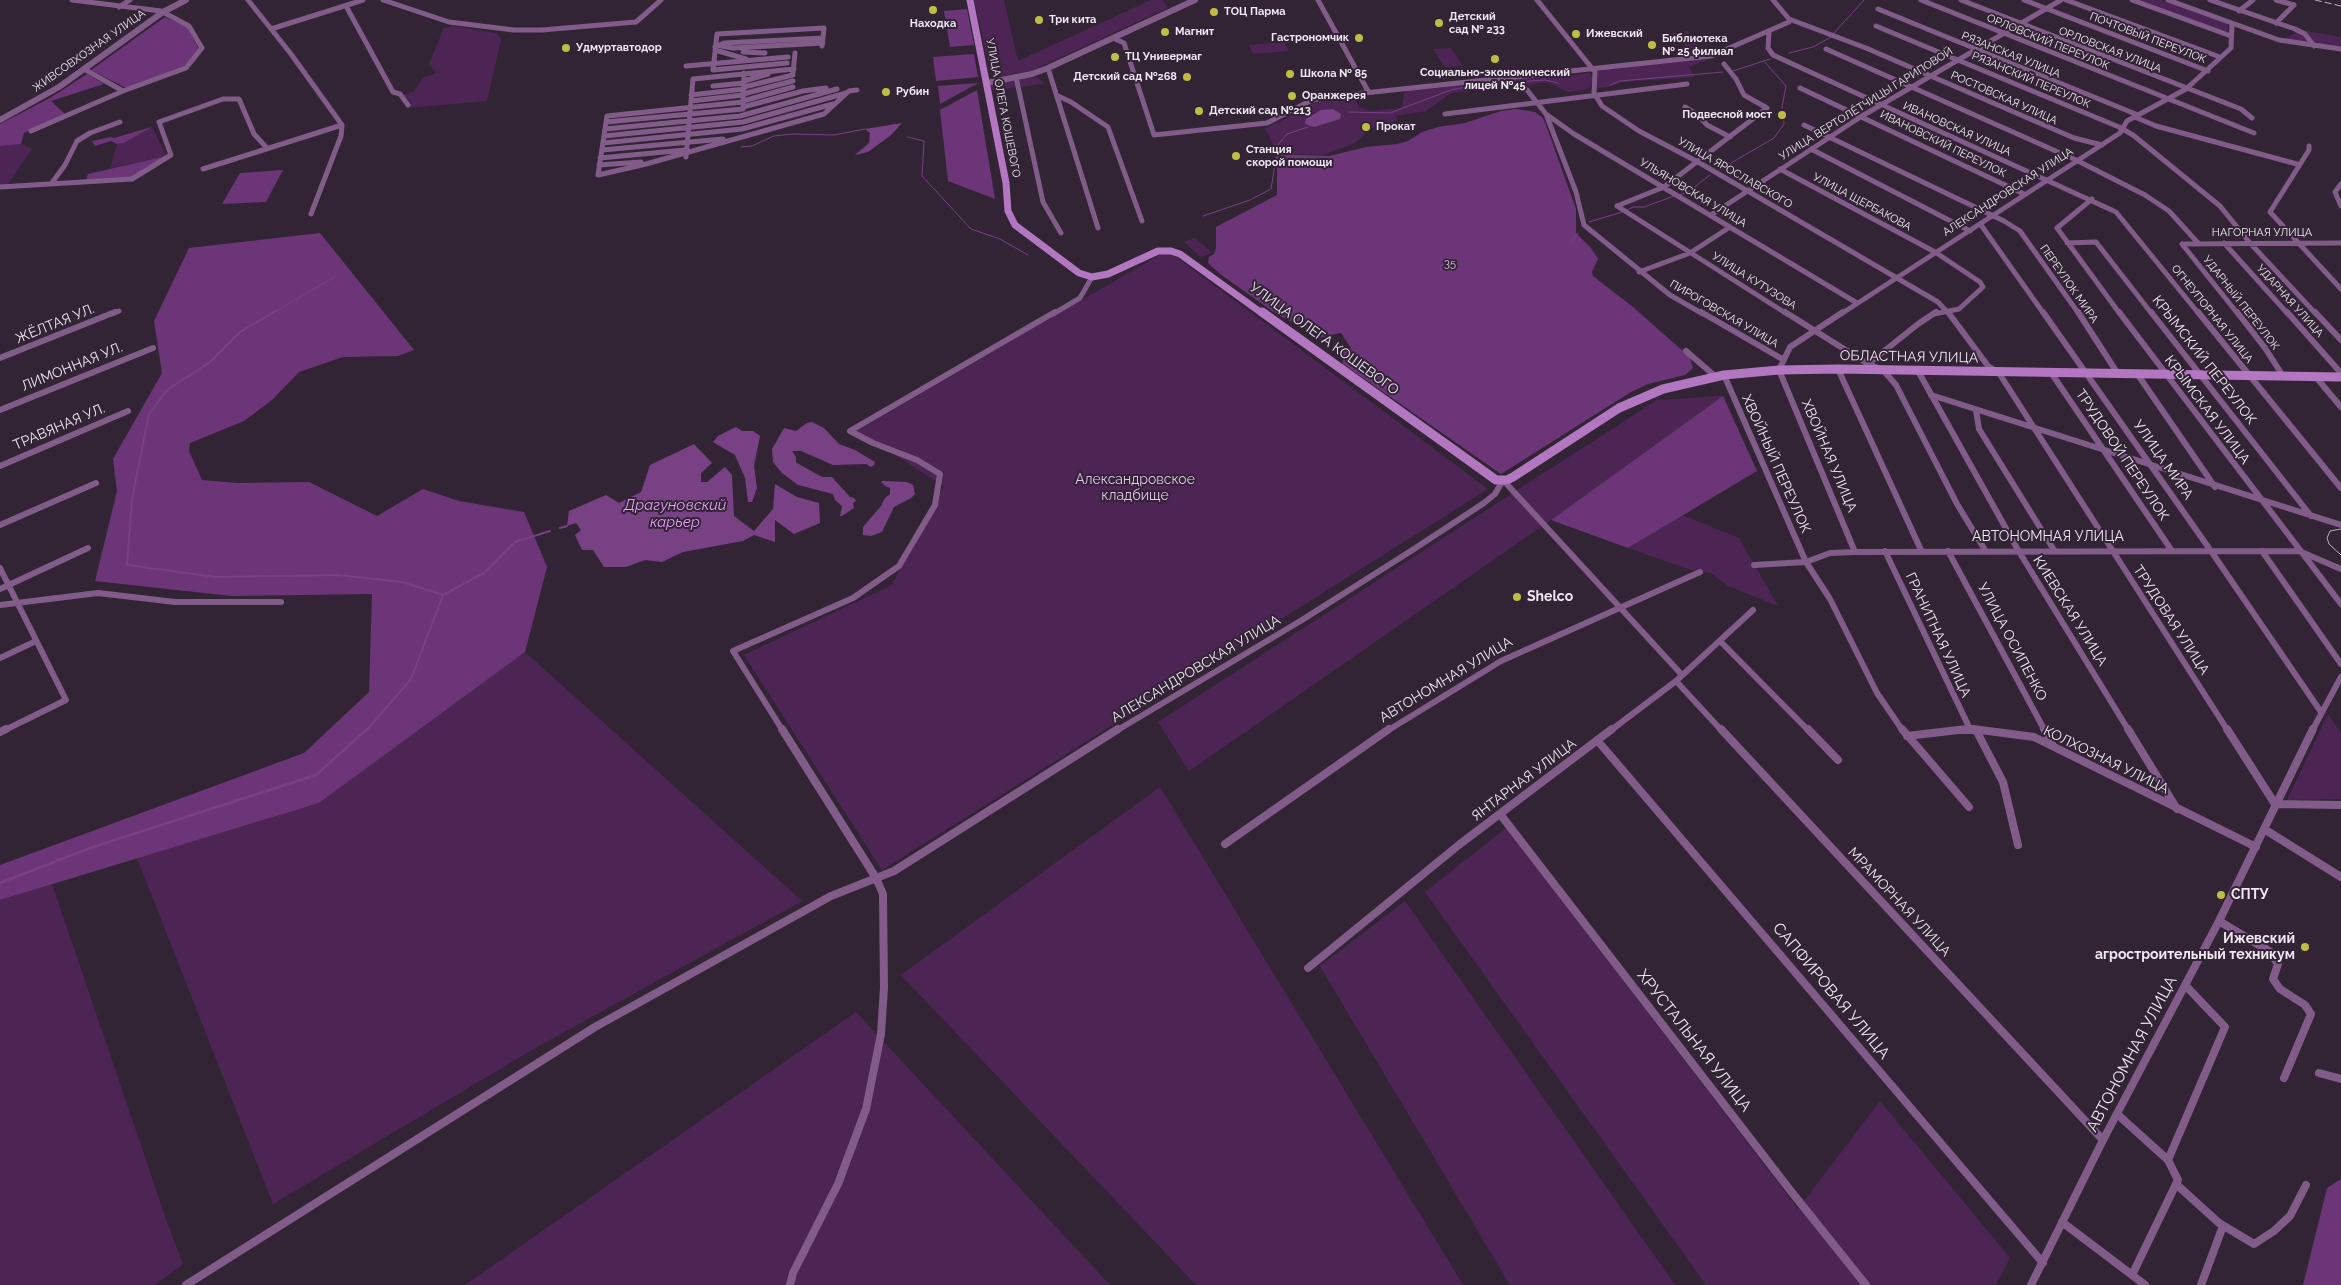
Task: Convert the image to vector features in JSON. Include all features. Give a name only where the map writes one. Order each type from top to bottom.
[{"type":"main road","name":"УЛИЦА ОЛЕГА КОШЕВОГО","points":[[970,0],[1006,183],[1010,218],[1026,235],[1079,273],[1092,277],[1108,274],[1158,251],[1166,250],[1180,254],[1313,347],[1492,478],[1503,480]]},
{"type":"main road","name":"УЛИЦА ОЛЕГА КОШЕВОГО","points":[[1058,258],[1089,270],[1123,267]]},
{"type":"main road","name":"ОБЛАСТНАЯ УЛИЦА","points":[[1503,480],[1514,477],[1618,408],[1663,389],[1720,376],[1779,370],[1838,369],[2052,374],[2341,377]]},
{"type":"street","name":"ЖИВСОВХОЗНАЯ УЛИЦА","points":[[72,0],[163,12],[189,26],[202,48],[186,68],[123,91]]},
{"type":"street","name":"ЖИВСОВХОЗНАЯ УЛИЦА","points":[[119,7],[130,0]]},
{"type":"street","name":"ЖИВСОВХОЗНАЯ УЛИЦА","points":[[0,120],[42,97],[84,70],[163,12],[186,0]]},
{"type":"street","points":[[248,0],[272,28],[342,125],[341,136],[311,214]]},
{"type":"street","points":[[272,28],[363,0]]},
{"type":"street","points":[[383,0],[449,22],[514,30],[542,30],[639,21],[661,0]]},
{"type":"street","points":[[986,83],[1048,68],[1196,0]]},
{"type":"street","points":[[1318,0],[1368,91]]},
{"type":"street","points":[[1537,0],[1595,72],[1596,96]]},
{"type":"street","points":[[1113,38],[1124,43],[1154,135],[1267,123],[1312,100],[1368,91],[1703,57],[1720,53],[1769,33],[1789,22],[1790,18],[1773,0]]},
{"type":"street","name":"ОРЛОВСКИЙ ПЕРЕУЛОК","points":[[1920,0],[2254,133]]},
{"type":"street","name":"ОРЛОВСКАЯ УЛИЦА","points":[[1960,0],[2241,110],[2252,118]]},
{"type":"street","name":"ПОЧТОВЫЙ ПЕРЕУЛОК","points":[[2024,0],[2208,71]]},
{"type":"street","name":"УЛИЦА ВЕРТОЛЁТЧИЦЫ ГАРИПОВОЙ","points":[[1710,215],[1831,138],[1862,116],[2061,0]]},
{"type":"street","points":[[2066,0],[2220,57]]},
{"type":"street","points":[[2132,0],[2232,36]]},
{"type":"street","points":[[2168,0],[2279,40],[2341,49]]},
{"type":"street","points":[[2210,0],[2305,34],[2314,46]]},
{"type":"street","points":[[2240,10],[2253,0]]},
{"type":"street","points":[[2276,0],[2294,5],[2276,23]]},
{"type":"street","points":[[346,6],[347,11],[394,92],[400,94],[408,104]]},
{"type":"street","name":"РЯЗАНСКАЯ УЛИЦА","points":[[1878,8],[2137,116],[2156,126],[2297,164]]},
{"type":"street","name":"РОСТОВСКАЯ УЛИЦА","points":[[1790,18],[2074,138],[2102,145]]},
{"type":"street","name":"АЛЕКСАНДРОВСКАЯ УЛИЦА","points":[[1779,370],[1790,347],[1935,252],[1981,225],[2076,160],[2102,145],[2123,129],[2127,121],[2170,100],[2186,89],[2208,71],[2230,48],[2232,24]]},
{"type":"street","name":"РЯЗАНСКИЙ ПЕРЕУЛОК","points":[[1876,26],[2123,129],[2220,206],[2250,243],[2341,340]]},
{"type":"street","points":[[716,48],[822,45],[824,28],[717,34],[712,70],[787,63]]},
{"type":"street","name":"ИВАНОВСКАЯ УЛИЦА","points":[[1769,33],[1768,48],[1773,55],[2047,179]]},
{"type":"street","points":[[716,48],[724,43],[823,38]]},
{"type":"street","points":[[716,48],[753,60]]},
{"type":"street","points":[[733,48],[740,52],[765,52]]},
{"type":"street","points":[[1826,49],[2076,160],[2156,202],[2169,211],[2198,243]]},
{"type":"street","points":[[792,87],[796,53]]},
{"type":"street","points":[[714,58],[733,55]]},
{"type":"street","points":[[686,66],[788,57]]},
{"type":"street","points":[[1664,187],[1766,108],[1744,95],[1736,79],[1724,64]]},
{"type":"street","points":[[692,74],[693,66]]},
{"type":"street","points":[[713,86],[743,92],[786,69],[794,68]]},
{"type":"street","points":[[1048,68],[1098,228]]},
{"type":"street","points":[[84,70],[123,91]]},
{"type":"street","points":[[984,73],[1003,79]]},
{"type":"street","points":[[606,122],[690,114],[793,74]]},
{"type":"street","points":[[686,153],[693,79],[702,77],[714,78],[743,92]]},
{"type":"street","points":[[698,94],[702,77]]},
{"type":"street","points":[[1016,77],[1043,202],[1060,233]]},
{"type":"street","points":[[712,92],[714,78]]},
{"type":"street","points":[[793,81],[743,92],[690,107],[609,115],[606,122],[598,175],[744,139],[824,114],[848,92]]},
{"type":"street","points":[[1444,114],[1539,104],[1688,84]]},
{"type":"street","points":[[691,100],[792,87]]},
{"type":"street","points":[[792,87],[798,93]]},
{"type":"street","name":"ИВАНОВСКИЙ ПЕРЕУЛОК","points":[[1800,88],[2024,194]]},
{"type":"street","points":[[691,94],[712,92],[798,93],[837,89],[848,92]]},
{"type":"street","points":[[605,129],[743,115],[837,89]]},
{"type":"street","points":[[604,136],[743,122],[857,90]]},
{"type":"street","name":"УЛЬЯНОВСКАЯ УЛИЦА","points":[[1527,90],[1546,114],[1574,134],[1856,303]]},
{"type":"street","points":[[31,131],[123,91]]},
{"type":"street","points":[[743,92],[742,129],[744,139]]},
{"type":"street","points":[[1058,96],[1071,102],[1108,127],[1142,221]]},
{"type":"street","name":"УЛИЦА ЯРОСЛАВСКОГО","points":[[1596,96],[1602,106],[1640,130],[1938,302],[1946,310]]},
{"type":"street","points":[[0,187],[126,180],[137,176],[171,155],[159,122],[223,98],[239,100],[254,134],[267,148]]},
{"type":"street","points":[[603,143],[742,129],[836,103]]},
{"type":"street","points":[[1685,107],[1698,115],[1707,125],[1730,137]]},
{"type":"street","name":"ПИРОГОВСКАЯ УЛИЦА","points":[[1546,114],[1576,192],[1584,225],[1639,272],[1670,295],[1784,360]]},
{"type":"street","points":[[51,184],[65,165],[77,142],[90,133],[120,122]]},
{"type":"street","points":[[204,169],[342,125]]},
{"type":"street","name":"ПЕРЕУЛОК МИРА","points":[[1804,126],[1992,217],[2004,221],[2020,231],[2062,288],[2118,374]]},
{"type":"street","points":[[602,150],[744,139]]},
{"type":"street","points":[[2308,146],[2309,150],[2297,164],[2270,208],[2273,216],[2341,289]]},
{"type":"street","points":[[1811,149],[1970,231]]},
{"type":"street","points":[[600,158],[686,153]]},
{"type":"street","points":[[599,165],[660,160]]},
{"type":"street","name":"УЛИЦА ЩЕРБАКОВА","points":[[1780,169],[1935,252],[1980,282],[1983,288],[1959,309],[1946,310]]},
{"type":"street","name":"ОГНЕУПОРНАЯ УЛИЦА","points":[[2047,179],[2118,214],[2341,488]]},
{"type":"street","points":[[2341,184],[2335,192],[2341,206]]},
{"type":"street","name":"УЛИЦА КУТУЗОВА","points":[[1664,187],[1617,206],[1814,331],[1868,364],[1883,370]]},
{"type":"street","name":"КРЫМСКАЯ УЛИЦА","points":[[2092,200],[2057,228],[2066,243],[2341,604]]},
{"type":"street","name":"УЛИЦА МИРА","points":[[1981,225],[2088,374],[2321,712]]},
{"type":"street","points":[[1639,272],[1690,252],[1730,227]]},
{"type":"street","name":"КРЫМСКИЙ ПЕРЕУЛОК","points":[[2066,243],[2096,242],[2311,516]]},
{"type":"street","name":"УДАРНАЯ УЛИЦА","points":[[2224,243],[2341,373]]},
{"type":"street","name":"НАГОРНАЯ УЛИЦА","points":[[2182,244],[2341,243]]},
{"type":"street","name":"УДАРНЫЙ ПЕРЕУЛОК","points":[[2182,244],[2265,348],[2283,376]]},
{"type":"street","points":[[790,1285],[793,1273],[838,1184],[866,1109],[880,1034],[884,988],[883,894],[876,878],[733,651],[853,598],[899,566],[935,505],[940,474],[916,460],[873,443],[850,431],[1080,298],[1092,277]]},
{"type":"street","points":[[1868,364],[1918,324],[1937,312],[1946,310]]},
{"type":"street","name":"ТРУДОВАЯ УЛИЦА","points":[[1946,310],[1988,366],[1999,372],[2275,804]]},
{"type":"street","name":"ЖЁЛТАЯ УЛ.","points":[[0,358],[119,311]]},
{"type":"street","name":"ЛИМОННАЯ УЛ.","points":[[0,410],[152,348]]},
{"type":"street","points":[[1686,351],[1720,376]]},
{"type":"street","points":[[1838,369],[1920,550]]},
{"type":"street","name":"ХВОЙНАЯ УЛИЦА","points":[[1779,370],[1855,552]]},
{"type":"street","points":[[1883,370],[1896,385],[1957,504],[1985,550]]},
{"type":"street","name":"КИЕВСКАЯ УЛИЦА","points":[[1918,371],[2018,550],[2178,809]]},
{"type":"street","name":"ТРУДОВОЙ ПЕРЕУЛОК","points":[[2052,374],[2172,551]]},
{"type":"street","points":[[2138,375],[2215,487]]},
{"type":"street","name":"ХВОЙНЫЙ ПЕРЕУЛОК","points":[[1720,376],[1806,562],[1830,599],[1877,693],[1907,736],[1969,808]]},
{"type":"street","points":[[2315,376],[2341,407]]},
{"type":"street","points":[[1932,395],[2153,468],[2341,525]]},
{"type":"street","points":[[1976,410],[1980,429],[2054,550]]},
{"type":"street","name":"ТРАВЯНАЯ УЛ.","points":[[0,466],[128,411]]},
{"type":"street","name":"АЛЕКСАНДРОВСКАЯ УЛИЦА","points":[[186,1285],[595,1028],[831,896],[894,871],[1130,722],[1302,620],[1414,549],[1484,504],[1495,494],[1503,480]]},
{"type":"street","name":"МРАМОРНАЯ УЛИЦА","points":[[1503,480],[1619,607],[1679,678],[2103,1140]]},
{"type":"street","points":[[0,525],[96,483]]},
{"type":"street","points":[[0,589],[88,548]]},
{"type":"street","name":"АВТОНОМНАЯ УЛИЦА","points":[[1754,564],[1806,562],[1830,553],[1920,550],[2299,551],[2341,569]]},
{"type":"street","name":"УЛИЦА ОСИПЕНКО","points":[[1948,550],[2053,746]]},
{"type":"street","name":"ГРАНИТНАЯ УЛИЦА","points":[[1885,551],[1973,729],[2003,782],[2018,845]]},
{"type":"street","points":[[2262,551],[2341,664]]},
{"type":"street","points":[[0,568],[66,700],[0,732]]},
{"type":"street","name":"АВТОНОМНАЯ УЛИЦА","points":[[1225,844],[1402,720],[1501,661],[1700,572]]},
{"type":"street","points":[[0,605],[98,594],[175,602],[281,602]]},
{"type":"street","name":"ЯНТАРНАЯ УЛИЦА","points":[[1308,968],[1500,814],[1679,678],[1753,610]]},
{"type":"street","points":[[0,658],[36,641]]},
{"type":"street","points":[[1720,641],[1838,760]]},
{"type":"street","name":"АВТОНОМНАЯ УЛИЦА","points":[[2032,1285],[2103,1140],[2186,986],[2321,712],[2341,677]]},
{"type":"street","name":"КОЛХОЗНАЯ УЛИЦА","points":[[1907,736],[1973,729],[2034,737],[2256,847]]},
{"type":"street","name":"САПФИРОВАЯ УЛИЦА","points":[[1597,740],[2043,1263]]},
{"type":"street","points":[[2275,804],[2341,805]]},
{"type":"street","name":"ХРУСТАЛЬНАЯ УЛИЦА","points":[[1500,814],[1790,1190],[1866,1285]]},
{"type":"street","points":[[2264,829],[2341,877]]},
{"type":"street","points":[[2219,921],[2269,951],[2278,964],[2273,979],[2276,984],[2280,989],[2306,1005],[2312,1014],[2284,1078]]},
{"type":"street","points":[[2168,1160],[2225,1027],[2186,986]]},
{"type":"street","points":[[2319,1073],[2341,1079]]},
{"type":"street","points":[[2117,1114],[2168,1160],[2178,1180],[2132,1275]]},
{"type":"street","points":[[2176,1184],[2223,1226],[2254,1244],[2274,1231],[2290,1216],[2306,1185]]},
{"type":"street","points":[[2062,1222],[2145,1285]]},
{"type":"street","points":[[2201,1285],[2223,1226]]},
{"type":"green space","points":[[974,0],[1004,0],[1018,61],[1151,0],[1163,0],[1167,8],[1031,71],[1002,76],[990,70]]},
{"type":"green space","points":[[2135,0],[2161,0],[2227,23],[2229,34]]},
{"type":"green space","points":[[967,9],[974,45],[950,47],[944,11]]},
{"type":"green space","points":[[165,17],[187,27],[199,49],[184,67],[126,88],[91,70]]},
{"type":"green space","points":[[453,26],[496,33],[501,39],[487,101],[406,108],[412,102],[403,95],[413,92],[423,78],[436,73],[429,64],[444,28]]},
{"type":"green space","points":[[2301,30],[2341,37],[2341,47],[2282,40]]},
{"type":"green space","points":[[1687,31],[1701,48],[1690,49],[1687,47],[1695,45],[1686,46],[1671,33]]},
{"type":"green space","points":[[1284,42],[1289,51],[1253,54],[1249,45]]},
{"type":"green space","points":[[1451,48],[1463,66],[1445,67],[1433,49]]},
{"type":"green space","points":[[974,54],[978,77],[936,81],[933,57]]},
{"type":"green space","points":[[1709,59],[1689,67],[1695,77],[1622,82],[1608,87],[1596,88],[1598,69]]},
{"type":"green space","points":[[1590,73],[1593,80],[1589,89],[1568,92],[1547,82],[1508,88],[1451,93],[1426,111],[1396,116],[1397,120],[1386,126],[1371,128],[1355,143],[1323,155],[1277,153],[1265,128],[1315,102],[1353,95],[1359,107],[1370,111],[1402,108],[1404,93],[1414,88],[1546,74],[1564,76]]},
{"type":"green space","points":[[87,74],[104,84],[51,101],[65,114],[24,133],[21,144],[0,146],[0,124],[50,98]]},
{"type":"green space","points":[[1037,77],[1045,84],[992,90],[990,84]]},
{"type":"green space","points":[[978,83],[940,104],[938,86]]},
{"type":"green space","points":[[977,90],[995,199],[948,181],[940,110]]},
{"type":"green space","name":"35","points":[[1516,109],[1535,112],[1543,118],[1576,209],[1576,233],[1591,248],[1598,259],[1592,272],[1593,276],[1633,307],[1685,353],[1690,358],[1693,368],[1685,375],[1648,384],[1631,392],[1501,474],[1343,364],[1342,352],[1351,348],[1341,333],[1317,338],[1315,333],[1278,315],[1220,274],[1208,263],[1209,257],[1214,254],[1216,248],[1216,227],[1277,195],[1277,154],[1329,156],[1366,147],[1397,144],[1408,141],[1422,132],[1438,127],[1465,123],[1501,111]]},
{"type":"green space","points":[[152,127],[166,156],[110,168],[117,144],[124,143]]},
{"type":"green space","points":[[152,127],[124,143],[117,144],[111,141],[95,146],[92,141],[114,138]]},
{"type":"green space","points":[[21,144],[32,149],[7,185],[0,185],[0,146]]},
{"type":"green space","points":[[166,156],[133,177],[86,180],[88,174]]},
{"type":"green space","points":[[283,170],[266,202],[222,204],[240,173]]},
{"type":"green space","points":[[320,233],[414,350],[398,356],[343,357],[299,372],[272,400],[244,421],[190,443],[189,451],[202,480],[237,483],[309,482],[377,516],[423,489],[459,501],[524,512],[547,567],[525,652],[319,803],[0,900],[0,865],[304,753],[369,692],[372,594],[231,596],[95,581],[117,491],[113,459],[162,373],[154,321],[189,248]]},
{"type":"green space","points":[[1195,238],[1212,253],[1201,257],[1184,242]]},
{"type":"green space","name":"Александровское кладбище","points":[[1161,254],[1172,254],[1488,489],[882,870],[744,655],[892,585],[944,486],[857,431]]},
{"type":"green space","points":[[1723,396],[1551,520],[1189,771],[1158,722],[1657,400]]},
{"type":"green space","points":[[1723,396],[1757,471],[1628,548],[1551,520]]},
{"type":"green space","points":[[1682,515],[1739,538],[1778,606],[1728,586],[1711,573],[1691,570],[1628,548]]},
{"type":"green space","points":[[525,652],[802,901],[537,1047],[273,1204],[137,858],[319,803]]},
{"type":"green space","points":[[2328,714],[2341,733],[2341,799],[2287,800]]},
{"type":"green space","points":[[1160,787],[1463,1285],[1196,1285],[901,975]]},
{"type":"green space","points":[[1506,828],[1798,1209],[1880,1101],[2010,1258],[1996,1285],[1706,1285],[1425,892]]},
{"type":"green space","points":[[52,884],[183,1264],[155,1285],[0,1285],[0,900]]},
{"type":"green space","points":[[1405,901],[1675,1285],[1510,1285],[1320,966]]},
{"type":"green space","points":[[856,1012],[1110,1285],[465,1285]]},
{"type":"green space","points":[[2341,1179],[2341,1285],[2303,1285],[2327,1188]]},
{"type":"water","points":[[1333,109],[1341,114],[1340,119],[1314,127],[1305,124],[1306,119],[1321,110]]},
{"type":"water","points":[[902,123],[890,136],[868,152],[855,155],[869,143],[870,133],[865,129]]},
{"type":"water","points":[[812,422],[824,428],[839,444],[855,450],[875,462],[871,467],[866,464],[833,465],[801,451],[792,451],[796,457],[796,462],[822,477],[832,477],[850,497],[854,498],[856,501],[853,503],[854,508],[842,516],[840,516],[842,506],[835,500],[833,494],[798,485],[782,473],[773,462],[772,449],[784,428],[796,431],[807,423]]},
{"type":"water","points":[[736,427],[742,431],[753,431],[760,436],[754,466],[757,488],[752,502],[748,502],[745,478],[735,455],[713,442],[718,436]]},
{"type":"water","name":"Драгуновский карьер","points":[[694,444],[712,463],[701,473],[701,482],[707,482],[725,467],[732,475],[734,516],[754,531],[773,509],[775,484],[797,497],[819,503],[820,523],[794,534],[775,520],[775,542],[754,535],[743,541],[683,552],[662,562],[645,560],[626,567],[604,567],[593,550],[582,550],[575,535],[581,530],[576,523],[567,526],[569,511],[606,495],[619,503],[641,492],[650,465]]},
{"type":"water","points":[[882,481],[907,482],[913,485],[915,494],[894,507],[882,532],[871,536],[863,535],[863,527],[890,494],[890,488],[885,486]]},
{"type":"waterway","points":[[1834,33],[1864,0]]},
{"type":"waterway","points":[[1789,53],[1813,47],[1831,37]]},
{"type":"waterway","points":[[1733,71],[1770,59]]},
{"type":"waterway","points":[[1719,170],[1774,138],[1784,124],[1782,107],[1786,86],[1764,61]]},
{"type":"waterway","points":[[1610,85],[1620,81],[1723,72]]},
{"type":"waterway","points":[[1349,112],[1390,113],[1451,90],[1477,85],[1545,80],[1558,83]]},
{"type":"waterway","points":[[1203,216],[1250,200],[1271,189],[1278,145],[1287,134],[1308,127]]},
{"type":"waterway","points":[[741,147],[752,146],[774,136],[792,134],[834,135],[865,129]]},
{"type":"waterway","points":[[907,137],[924,141],[922,176],[971,229],[1000,239],[1028,255]]},
{"type":"waterway","points":[[1679,195],[1688,192],[1710,175]]},
{"type":"waterway","points":[[1627,210],[1633,207],[1644,207],[1674,196]]},
{"type":"waterway","points":[[1589,222],[1622,212]]},
{"type":"waterway","points":[[1570,243],[1578,233]]},
{"type":"waterway","points":[[271,314],[336,276]]},
{"type":"waterway","points":[[274,312],[240,332],[210,362],[167,390],[149,414],[132,499],[127,565],[216,577],[337,575],[402,582],[443,595]]},
{"type":"waterway","points":[[560,528],[567,526]]},
{"type":"waterway","points":[[443,595],[484,573],[515,542],[550,531]]},
{"type":"waterway","points":[[366,731],[411,679],[443,595]]},
{"type":"waterway","points":[[0,883],[90,848],[316,775],[367,729]]},
{"type":"tram line","points":[[2341,529],[2330,531],[2327,538],[2329,544],[2341,555]]},
{"type":"railway","points":[[2315,0],[2341,6]]},
{"type":"place","name":"Находка","points":[[933,10]]},
{"type":"place","name":"ТОЦ Парма","points":[[1214,12]]},
{"type":"place","name":"Три кита","points":[[1039,20]]},
{"type":"place","name":"Детский сад № 233","points":[[1439,23]]},
{"type":"place","name":"Магнит","points":[[1165,32]]},
{"type":"place","name":"Ижевский","points":[[1576,34]]},
{"type":"place","name":"Гастрономчик","points":[[1359,38]]},
{"type":"place","name":"Библиотека № 25 филиал","points":[[1652,45]]},
{"type":"place","name":"Удмуртавтодор","points":[[566,48]]},
{"type":"place","name":"ТЦ Универмаг","points":[[1115,57]]},
{"type":"place","name":"Социально-экономический лицей №45","points":[[1495,59]]},
{"type":"place","name":"Школа № 85","points":[[1290,74]]},
{"type":"place","name":"Детский сад №268","points":[[1187,77]]},
{"type":"place","name":"Рубин","points":[[886,92]]},
{"type":"place","name":"Оранжерея","points":[[1292,96]]},
{"type":"place","name":"Детский сад №213","points":[[1199,111]]},
{"type":"place","name":"Подвесной мост","points":[[1782,115]]},
{"type":"place","name":"Прокат","points":[[1366,127]]},
{"type":"place","name":"Станция скорой помощи","points":[[1236,156]]},
{"type":"place","name":"Shelco","points":[[1517,597]]},
{"type":"place","name":"СПТУ","points":[[2221,895]]},
{"type":"place","name":"Ижевский агростроительный техникум","points":[[2305,947]]}]
